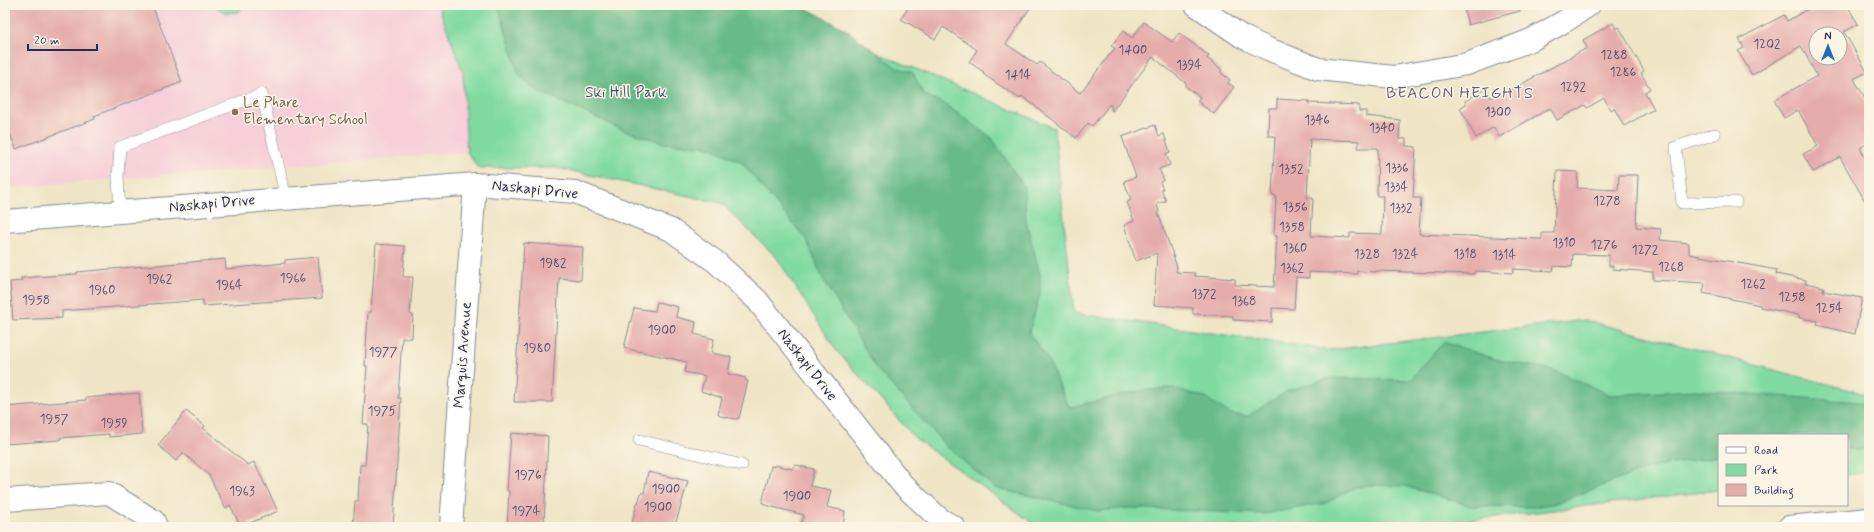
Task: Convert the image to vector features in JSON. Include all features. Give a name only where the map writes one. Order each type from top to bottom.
[{"type":"street","points":[[1196,5],[1241,36],[1268,49],[1318,68],[1394,77],[1466,64],[1531,40],[1565,21],[1585,6]]},
{"type":"street","name":"Naskapi Drive","points":[[5,221],[475,184],[575,192],[671,230],[716,262],[757,300],[903,485],[940,520],[954,527]]},
{"type":"street","name":"Marquis Avenue","points":[[451,527],[475,184]]},
{"type":"street","points":[[5,500],[109,493],[154,521],[156,527]]},
{"type":"street","points":[[1789,527],[1869,519]]},
{"type":"lane","points":[[120,212],[118,177],[120,147],[262,94],[286,198]]},
{"type":"lane","points":[[1715,134],[1676,148],[1682,203],[1736,202]]},
{"type":"lane","points":[[639,440],[742,465]]},
{"type":"shaded area","name":"Le Phare Elementary School","points":[[5,5],[438,5],[463,72],[467,152],[5,188]]},
{"type":"green space","points":[[213,5],[243,5],[239,12],[226,13]]},
{"type":"green space","name":"Ski Hill Park","points":[[438,5],[766,5],[1054,128],[1074,313],[1329,350],[1585,320],[1869,395],[1869,472],[1848,475],[1848,434],[1718,434],[1718,490],[1471,520],[1391,527],[1038,527],[915,438],[836,350],[777,258],[721,203],[557,168],[478,168],[467,152],[463,72]]},
{"type":"green space","name":"Ski Hill Park","points":[[498,5],[800,5],[845,29],[896,67],[913,73],[924,95],[943,103],[992,138],[1024,187],[1026,221],[1040,274],[1040,294],[1029,333],[1047,358],[1068,405],[1071,407],[1139,391],[1171,388],[1202,396],[1231,414],[1248,416],[1287,391],[1331,378],[1410,380],[1444,342],[1498,360],[1553,370],[1610,395],[1694,390],[1859,402],[1869,405],[1869,449],[1848,449],[1848,434],[1718,434],[1718,456],[1649,468],[1556,503],[1534,507],[1471,506],[1405,486],[1373,485],[1355,487],[1326,503],[1264,514],[1129,508],[1098,511],[995,488],[946,446],[877,369],[822,277],[806,239],[741,162],[710,147],[665,143],[623,130],[536,90],[519,75]]},
{"type":"building","points":[[5,5],[152,5],[182,82],[94,116],[95,119],[16,149],[5,121]]},
{"type":"building","points":[[910,5],[1032,5],[1006,44],[1037,65],[1040,62],[1080,93],[1115,48],[1111,46],[1123,31],[1132,38],[1144,22],[1172,42],[1179,33],[1209,56],[1207,58],[1222,70],[1220,72],[1230,80],[1228,83],[1234,87],[1214,114],[1197,101],[1200,97],[1185,86],[1187,84],[1153,57],[1112,111],[1110,104],[1092,126],[1088,123],[1076,138],[1022,96],[1020,99],[983,74],[984,72],[969,62],[977,50],[960,38],[943,27],[935,39],[901,19]]},
{"type":"building","points":[[1463,5],[1519,5],[1520,11],[1468,25]]},
{"type":"building","points":[[1815,5],[1847,5],[1858,24],[1848,30],[1848,26],[1808,26],[1808,59],[1801,46],[1752,75],[1738,51],[1744,48],[1739,39],[1784,15],[1787,21]]},
{"type":"building","points":[[1613,23],[1616,29],[1619,27],[1644,71],[1641,73],[1650,89],[1645,92],[1654,109],[1624,126],[1614,108],[1611,110],[1604,98],[1587,108],[1585,105],[1557,120],[1550,108],[1499,137],[1494,127],[1476,138],[1460,108],[1466,104],[1465,101],[1486,89],[1491,98],[1499,94],[1500,96],[1587,48],[1583,40]]},
{"type":"building","points":[[1848,39],[1867,72],[1854,79],[1869,105],[1869,142],[1860,148],[1869,165],[1869,208],[1840,157],[1813,172],[1803,154],[1818,146],[1798,110],[1784,118],[1774,100],[1817,76],[1812,66],[1848,66]]},
{"type":"building","points":[[1277,99],[1309,101],[1308,103],[1359,105],[1359,111],[1366,111],[1366,116],[1400,120],[1399,139],[1406,139],[1406,146],[1416,147],[1413,198],[1421,198],[1419,234],[1542,239],[1542,233],[1554,233],[1557,171],[1578,172],[1577,188],[1597,189],[1618,190],[1619,175],[1638,175],[1636,227],[1661,229],[1660,240],[1689,243],[1689,254],[1777,270],[1776,274],[1806,280],[1805,283],[1824,287],[1823,291],[1862,298],[1855,334],[1817,325],[1818,321],[1799,318],[1799,315],[1703,293],[1705,283],[1653,280],[1653,272],[1613,269],[1613,266],[1609,266],[1609,255],[1573,254],[1572,267],[1554,266],[1553,271],[1513,269],[1513,273],[1475,271],[1474,274],[1376,271],[1357,271],[1357,274],[1309,272],[1309,278],[1296,277],[1294,309],[1272,308],[1272,322],[1233,320],[1233,316],[1193,314],[1193,308],[1154,305],[1157,253],[1136,261],[1124,225],[1134,221],[1127,202],[1131,200],[1124,181],[1136,177],[1122,137],[1155,125],[1159,136],[1164,134],[1170,152],[1166,154],[1170,165],[1159,169],[1164,180],[1160,182],[1166,201],[1157,204],[1158,212],[1177,267],[1176,272],[1195,273],[1195,276],[1235,279],[1235,285],[1274,287],[1277,236],[1274,236],[1276,196],[1272,195],[1275,136],[1268,136],[1269,108],[1277,108]],"holes":[[[1310,139],[1359,141],[1358,148],[1378,148],[1377,196],[1383,196],[1382,234],[1350,233],[1350,238],[1311,236],[1313,198],[1307,198]]]},
{"type":"building","points":[[524,243],[583,247],[581,280],[559,278],[552,402],[514,402]]},
{"type":"building","points":[[376,244],[405,246],[403,277],[413,277],[410,314],[413,315],[412,338],[402,338],[398,398],[401,398],[393,527],[353,527],[355,501],[358,501],[360,465],[365,465],[368,424],[363,424],[367,366],[365,366],[368,312],[371,312]]},
{"type":"building","points":[[318,257],[322,298],[203,306],[203,300],[62,311],[62,318],[13,320],[10,282],[22,281],[21,278],[77,274],[77,272],[225,259],[226,269],[285,263],[285,260]]},
{"type":"building","points":[[657,302],[678,307],[676,317],[696,322],[694,334],[714,339],[711,353],[731,357],[728,374],[746,378],[745,380],[748,381],[739,418],[736,419],[720,416],[718,414],[722,398],[701,391],[705,376],[684,372],[687,362],[624,348],[634,308],[655,311]]},
{"type":"building","points":[[139,393],[142,434],[109,437],[109,434],[60,438],[60,440],[5,444],[5,407],[86,400],[86,398]]},
{"type":"building","points":[[186,411],[205,426],[203,428],[248,465],[254,462],[278,511],[241,527],[230,505],[225,508],[209,475],[183,453],[176,461],[158,445]]},
{"type":"building","points":[[511,433],[548,436],[544,524],[542,523],[542,527],[507,527],[509,491],[507,491]]},
{"type":"building","points":[[775,465],[792,469],[796,465],[814,469],[810,486],[831,490],[827,507],[845,511],[843,527],[813,527],[801,524],[804,515],[762,503],[771,466],[775,467]]},
{"type":"building","points":[[648,472],[688,481],[677,519],[675,522],[672,521],[670,527],[631,527],[637,503],[641,493],[644,493]]},
{"type":"place","name":"Le Phare Elementary School","points":[[235,112]]},
{"type":"district","name":"BEACON HEIGHTS","points":[[1460,93]]}]
